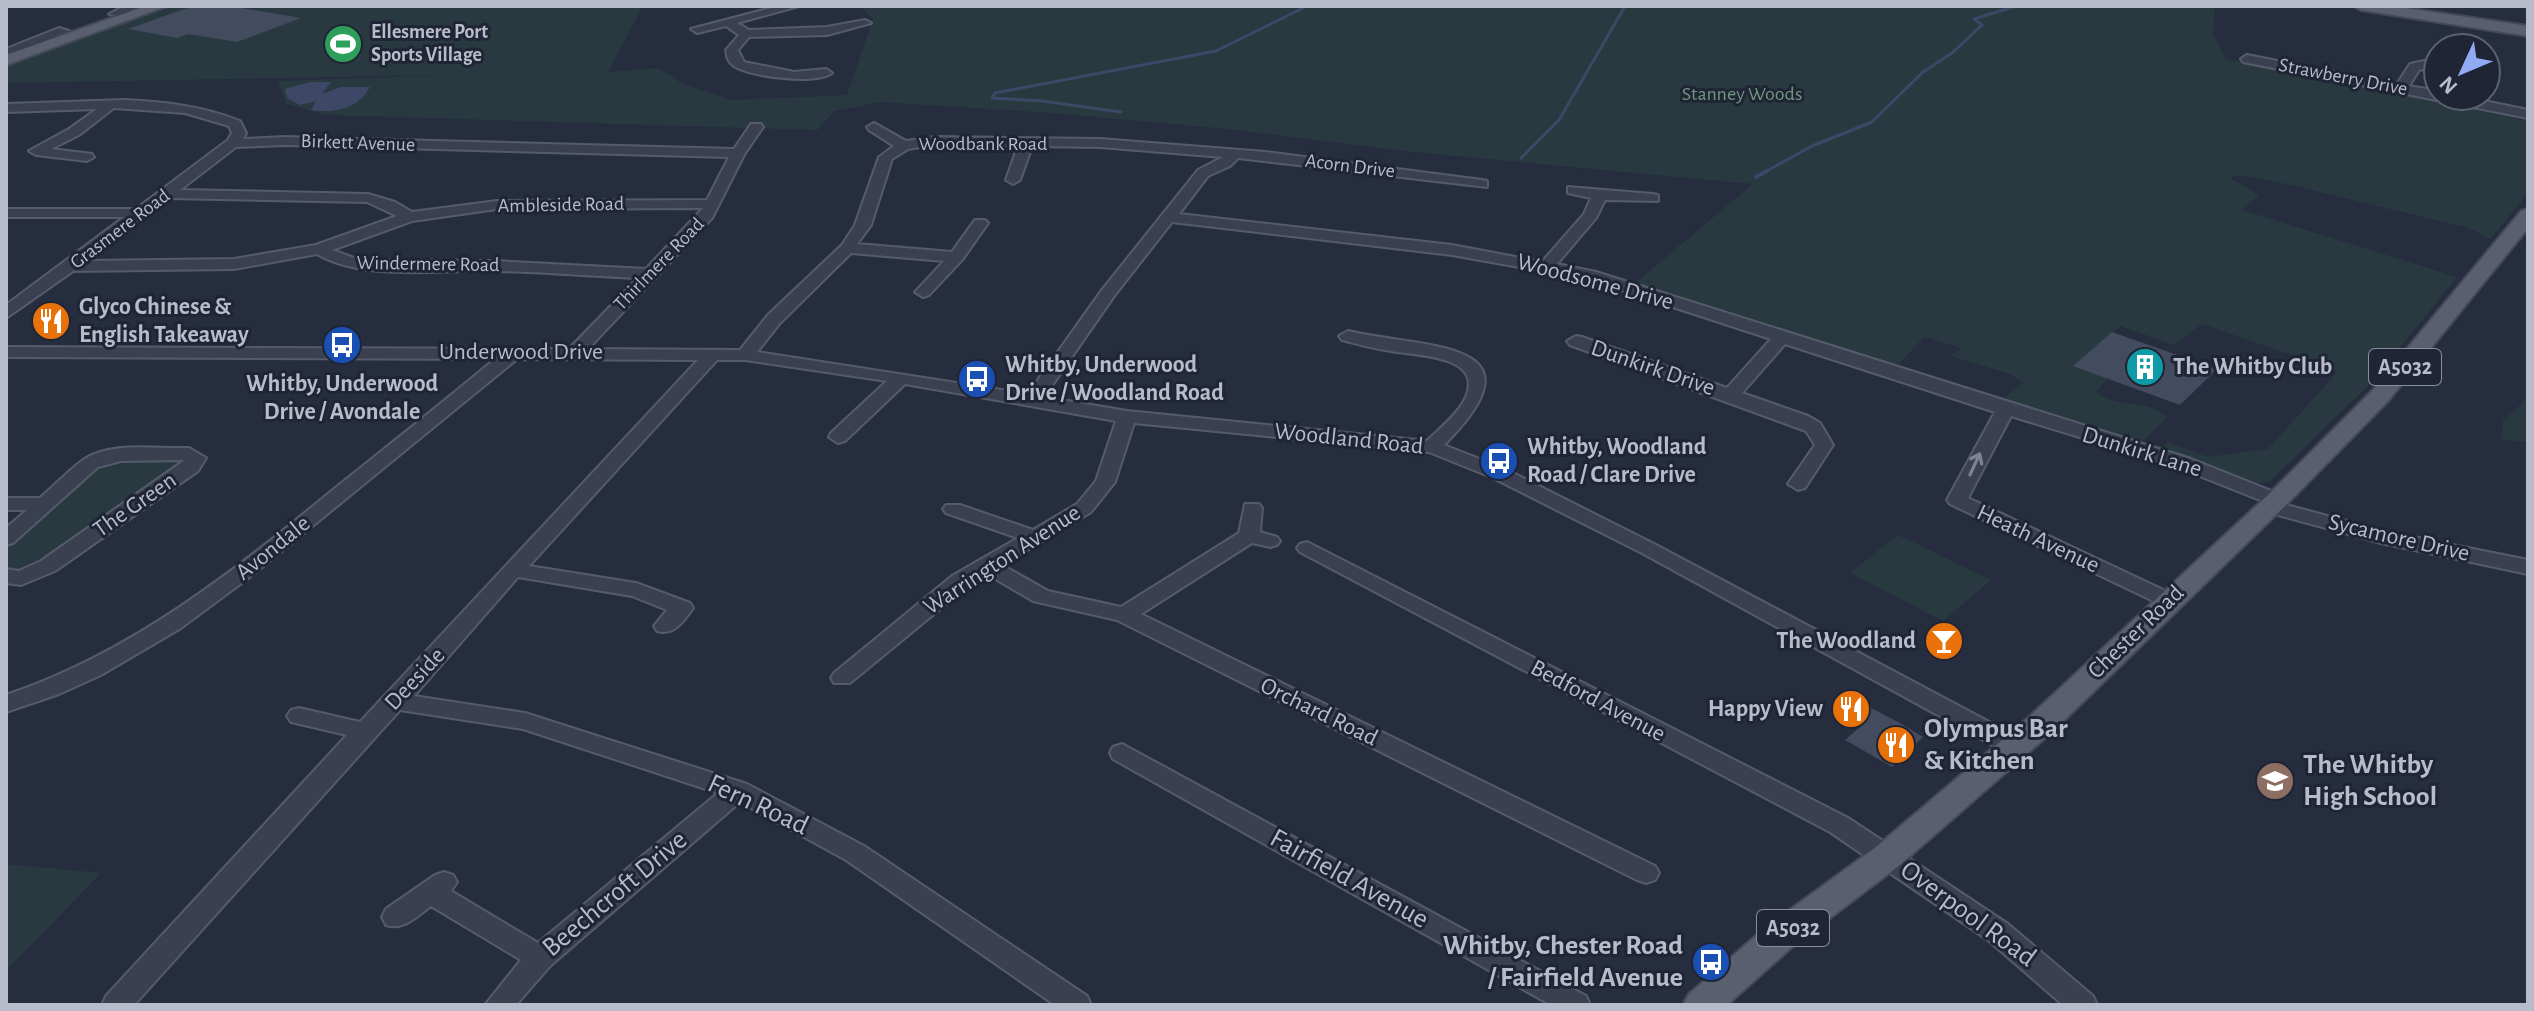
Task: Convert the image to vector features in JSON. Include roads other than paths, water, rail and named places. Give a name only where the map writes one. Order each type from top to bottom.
[{"type":"main road","points":[[2361,6],[2528,30]]},
{"type":"main road","points":[[9,52],[142,8]]},
{"type":"main road","name":"Chester Road","points":[[1702,1005],[1779,937],[1888,856],[2014,746],[2274,504],[2380,396],[2528,215]]},
{"type":"street","points":[[697,29],[763,9],[793,6]]},
{"type":"street","points":[[115,14],[142,8]]},
{"type":"street","points":[[727,21],[746,34],[827,31],[860,26]]},
{"type":"street","points":[[9,52],[63,31]]},
{"type":"street","points":[[746,34],[732,50],[734,60],[740,65],[794,76],[826,73]]},
{"type":"street","name":"Strawberry Drive","points":[[2247,59],[2422,92]]},
{"type":"street","points":[[2401,88],[2414,67],[2422,65]]},
{"type":"street","points":[[19,159],[74,132],[109,106]]},
{"type":"street","points":[[6,108],[109,106],[180,109],[214,114],[239,128],[238,138],[233,143]]},
{"type":"street","name":"Strawberry Drive","points":[[2502,109],[2528,114]]},
{"type":"street","name":"Thirlmere Road","points":[[576,352],[648,274],[684,241],[714,204],[738,153],[756,127]]},
{"type":"street","points":[[874,127],[904,146]]},
{"type":"street","name":"Birkett Avenue","points":[[233,143],[285,141],[738,153]]},
{"type":"street","name":"Woodbank Road","points":[[745,355],[774,319],[847,248],[863,225],[886,157],[904,146],[946,141],[1100,143],[1235,153]]},
{"type":"street","name":"Grasmere Road","points":[[6,313],[233,143]]},
{"type":"street","points":[[1014,180],[1026,144]]},
{"type":"street","points":[[36,151],[87,157]]},
{"type":"street","points":[[1033,400],[1108,293],[1203,173],[1225,163],[1235,153]]},
{"type":"street","name":"Acorn Drive","points":[[1235,153],[1467,178],[1482,184]]},
{"type":"street","points":[[1573,190],[1653,198]]},
{"type":"street","points":[[165,194],[368,198],[390,205],[409,217]]},
{"type":"street","points":[[1547,266],[1591,215],[1600,195]]},
{"type":"street","name":"Ambleside Road","points":[[319,249],[409,217],[516,203],[714,204]]},
{"type":"street","points":[[6,213],[141,213]]},
{"type":"street","name":"Woodsome Drive","points":[[1170,217],[1452,250],[1547,266],[1628,287],[2006,409]]},
{"type":"street","points":[[923,292],[956,257],[980,223]]},
{"type":"street","points":[[847,248],[956,257]]},
{"type":"street","points":[[69,266],[234,264],[319,249]]},
{"type":"street","name":"Windermere Road","points":[[319,249],[338,260],[374,266],[496,266],[648,274]]},
{"type":"street","points":[[1348,336],[1395,347],[1450,354],[1469,364],[1477,377],[1476,393],[1432,447]]},
{"type":"street","name":"Dunkirk Drive","points":[[1731,395],[1781,338]]},
{"type":"street","name":"Dunkirk Drive","points":[[1576,341],[1801,420],[1821,436],[1824,445],[1798,484]]},
{"type":"street","name":"Underwood Drive","points":[[6,352],[745,355],[1033,400]]},
{"type":"street","name":"Avondale","points":[[6,704],[92,671],[143,644],[193,610],[245,572],[515,352]]},
{"type":"street","name":"Deeside","points":[[116,1005],[365,731],[397,701],[513,570],[650,427],[713,354]]},
{"type":"street","points":[[838,437],[901,378]]},
{"type":"street","name":"Woodland Road","points":[[1033,400],[1127,417],[1432,447],[1498,473],[1635,542],[2014,746]]},
{"type":"street","name":"Dunkirk Lane","points":[[2006,409],[2184,463],[2274,504]]},
{"type":"street","name":"Heath Avenue","points":[[2006,409],[1957,500],[2168,601]]},
{"type":"street","name":"Warrington Avenue","points":[[842,678],[940,597],[1084,508],[1105,482],[1127,417]]},
{"type":"street","name":"The Green","points":[[6,539],[91,463],[105,457],[189,454],[196,458],[191,467],[48,566],[21,578],[6,576]]},
{"type":"street","points":[[6,504],[44,504]]},
{"type":"street","name":"Sycamore Drive","points":[[2274,504],[2381,537],[2528,567]]},
{"type":"street","points":[[1124,615],[1259,538],[1252,508]]},
{"type":"street","points":[[953,509],[1037,538]]},
{"type":"street","name":"Bedford Avenue","points":[[1307,548],[1839,825],[1888,856]]},
{"type":"street","name":"Orchard Road","points":[[988,566],[1041,596],[1124,615],[1646,873]]},
{"type":"street","points":[[513,570],[636,590],[689,610],[665,626]]},
{"type":"street","name":"Fern Road","points":[[397,701],[525,721],[738,790],[855,853],[1077,1005]]},
{"type":"street","points":[[299,716],[365,731]]},
{"type":"street","name":"Fairfield Avenue","points":[[1122,753],[1576,1005]]},
{"type":"street","name":"Beechcroft Drive","points":[[499,1005],[540,958],[738,790]]},
{"type":"street","name":"Overpool Road","points":[[1888,856],[1998,932],[2083,1005]]},
{"type":"street","points":[[396,917],[437,887],[540,958]]},
{"type":"water","points":[[310,82],[331,82],[322,94],[341,87],[370,87],[359,101],[337,110],[311,110],[316,101],[300,105],[287,98],[285,89]]},
{"type":"waterway","points":[[1763,173],[1812,146],[1872,122],[1923,72],[1952,53],[1982,25],[1974,19],[2016,6]]},
{"type":"waterway","points":[[1121,112],[1042,101],[992,98],[995,93],[1216,51],[1305,7]]},
{"type":"waterway","points":[[1521,158],[1559,120],[1624,8]]},
{"type":"waterway","points":[[1756,177],[1767,171]]},
{"type":"place","name":"Ellesmere Port Sports Village","points":[[343,44]]},
{"type":"place","name":"Glyco Chinese & English Takeaway","points":[[51,321]]},
{"type":"place","name":"Whitby, Underwood Drive / Avondale","points":[[342,345]]},
{"type":"place","name":"The Whitby Club","points":[[2145,367]]},
{"type":"place","name":"Whitby, Underwood Drive / Woodland Road","points":[[977,379]]},
{"type":"place","name":"Whitby, Woodland Road / Clare Drive","points":[[1499,461]]},
{"type":"place","name":"The Woodland","points":[[1944,641]]},
{"type":"place","name":"Happy View","points":[[1851,709]]},
{"type":"place","name":"Olympus Bar & Kitchen","points":[[1896,745]]},
{"type":"place","name":"The Whitby High School","points":[[2275,781]]},
{"type":"place","name":"Whitby, Chester Road / Fairfield Avenue","points":[[1711,962]]},
{"type":"park label","name":"Stanney Woods","points":[[1742,94]]}]
